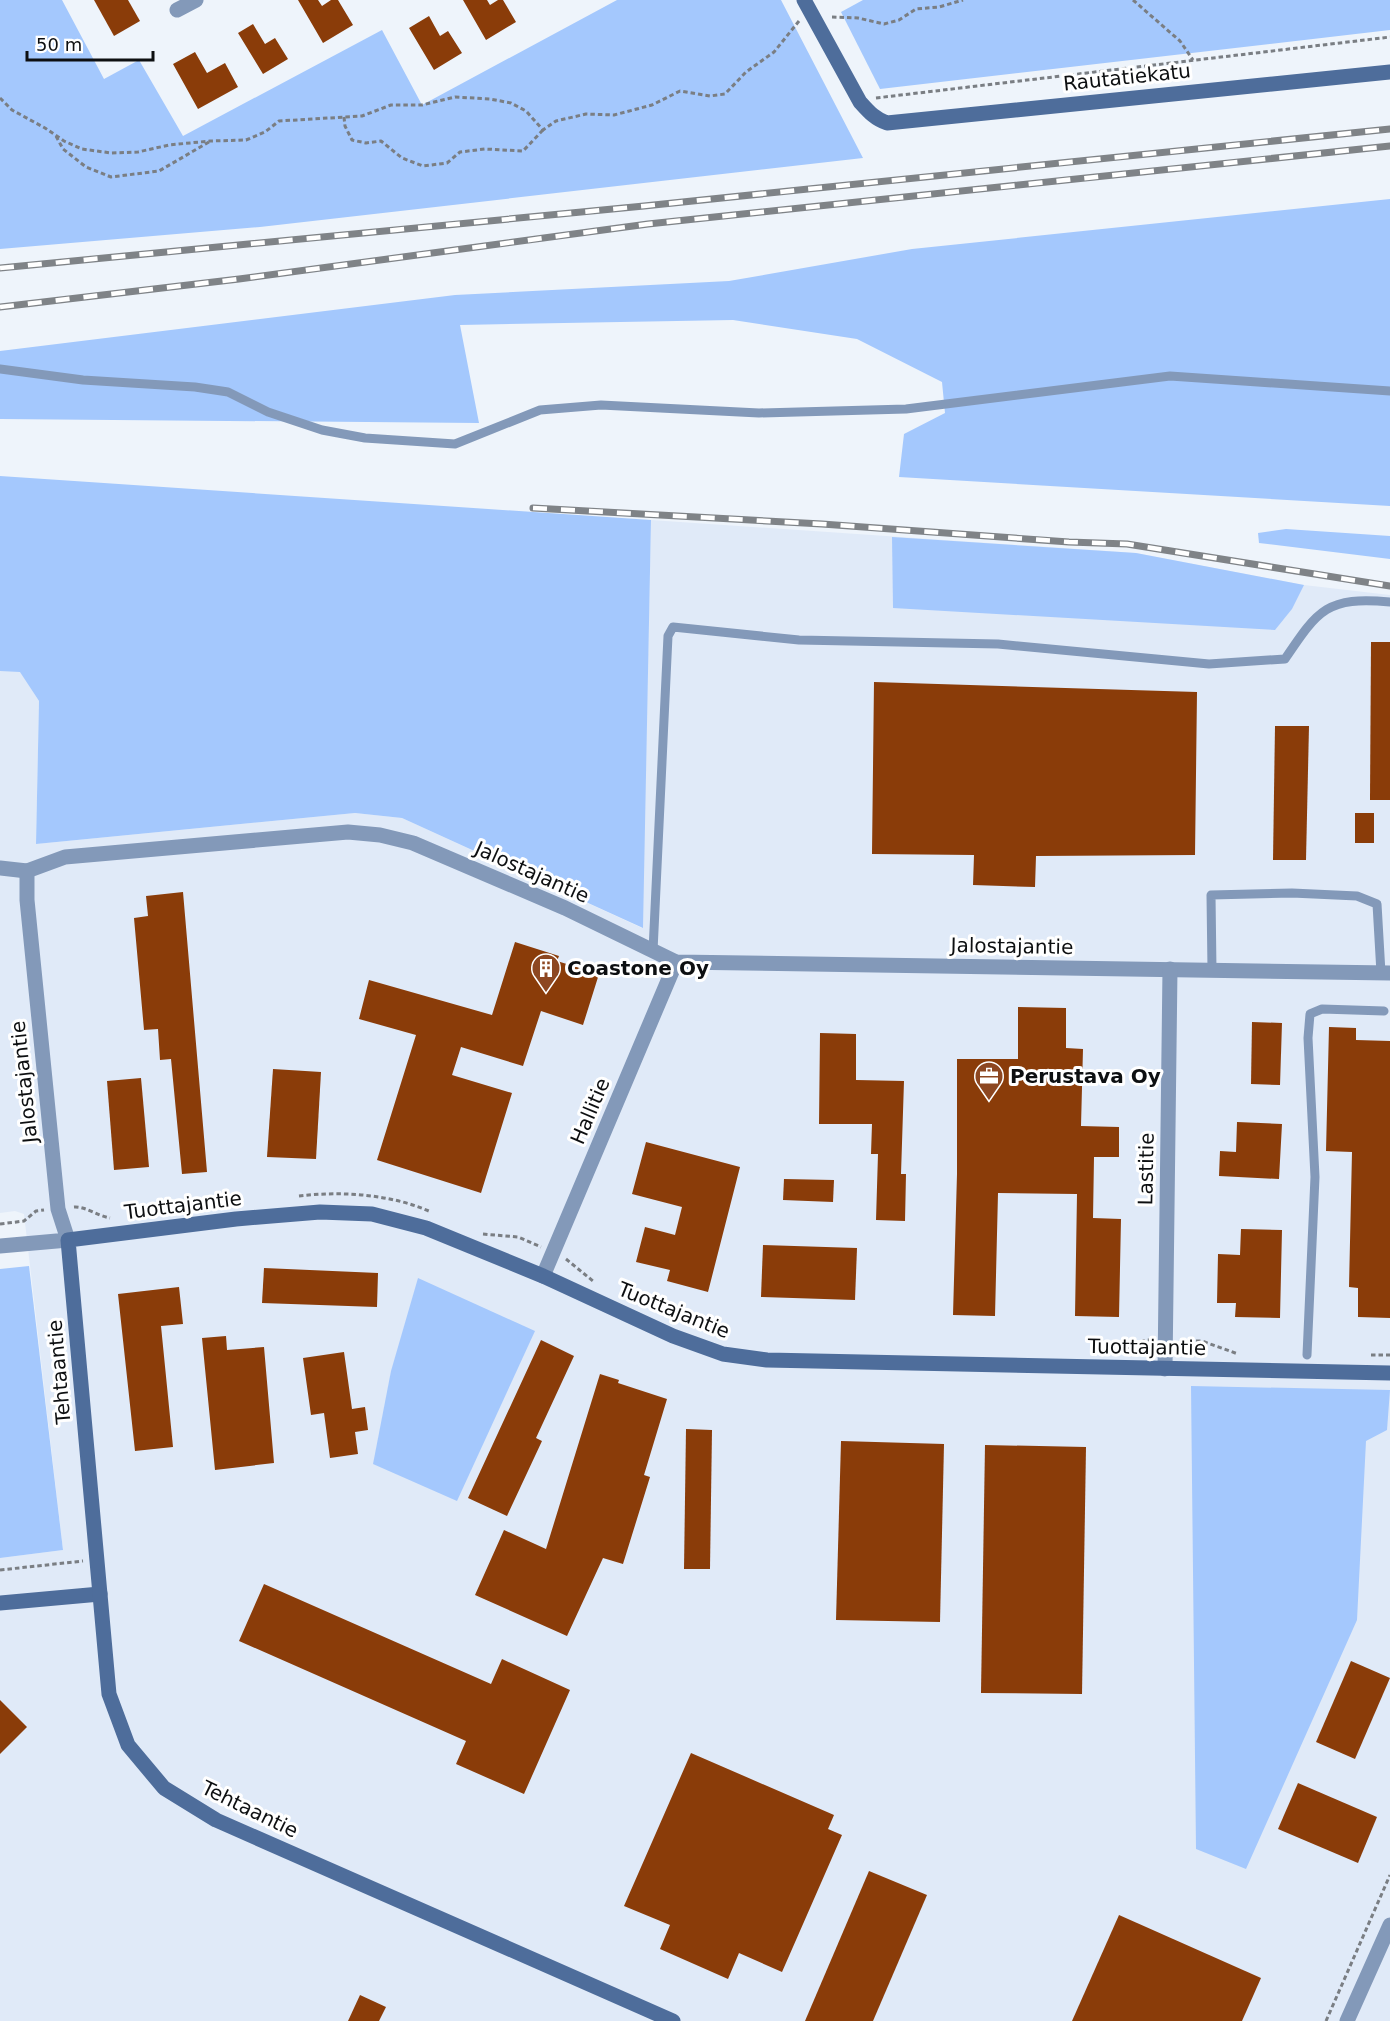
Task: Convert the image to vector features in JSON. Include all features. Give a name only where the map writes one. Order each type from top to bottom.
[{"type":"street","points":[[177,10],[196,0]]},
{"type":"street","name":"Rautatiekatu","points":[[807,5],[860,102],[870,114],[887,123],[1390,72]]},
{"type":"street","name":"Jalostajantie","points":[[68,1240],[58,1209],[27,900],[27,871],[65,857],[348,832],[380,835],[413,843],[565,908],[676,962],[1386,973]]},
{"type":"street","points":[[0,868],[27,871]]},
{"type":"street","name":"Hallitie","points":[[543,1276],[676,962]]},
{"type":"street","name":"Lastitie","points":[[1165,1369],[1170,969]]},
{"type":"street","name":"Tuottajantie","points":[[68,1240],[278,1215],[320,1212],[372,1214],[426,1228],[543,1276],[673,1336],[723,1354],[767,1360],[1390,1373]]},
{"type":"street","points":[[0,1246],[68,1240]]},
{"type":"street","name":"Tehtaantie","points":[[68,1240],[109,1694],[128,1745],[164,1788],[216,1820],[673,2021]]},
{"type":"street","points":[[0,1603],[100,1594]]},
{"type":"street","points":[[1347,2021],[1390,1925]]},
{"type":"lane","points":[[0,369],[83,380],[195,387],[228,392],[268,411],[322,430],[365,438],[455,444],[540,410],[601,405],[759,412],[906,409],[1170,376],[1390,391]]},
{"type":"lane","points":[[653,951],[669,636],[673,627],[799,640],[998,644],[1209,664],[1285,659],[1309,624],[1326,609],[1344,601],[1390,602]]},
{"type":"lane","points":[[1212,970],[1211,895],[1292,893],[1357,896],[1377,904],[1386,973]]},
{"type":"lane","points":[[1307,1355],[1315,1177],[1308,1038],[1310,1014],[1322,1009],[1384,1011]]},
{"type":"path","points":[[832,17],[858,18],[884,24],[899,20],[916,9],[939,7],[963,0]]},
{"type":"path","points":[[1133,0],[1180,41],[1194,60]]},
{"type":"path","points":[[344,117],[345,126],[352,140],[381,141],[402,158],[423,166],[447,163],[460,152],[504,148],[523,151],[543,130],[556,121],[586,114],[614,115],[652,105],[680,91],[710,96],[725,94],[746,72],[774,52],[807,5]]},
{"type":"path","points":[[828,9],[838,27]]},
{"type":"path","points":[[874,98],[1390,37]]},
{"type":"path","points":[[0,98],[12,110],[64,141],[82,149],[111,153],[138,152],[169,145],[210,141],[246,141],[265,132],[279,121],[362,116],[391,105],[422,105],[455,98],[490,99],[511,103],[526,111],[543,130]]},
{"type":"path","points":[[55,135],[63,148],[86,167],[111,177],[159,171],[210,141]]},
{"type":"path","points":[[295,1197],[318,1194],[375,1197],[415,1204],[436,1214]]},
{"type":"path","points":[[0,1224],[24,1221],[36,1211],[79,1206],[109,1218],[121,1216]]},
{"type":"path","points":[[478,1233],[518,1237],[569,1260],[599,1285]]},
{"type":"path","points":[[1118,1352],[1146,1340],[1165,1340],[1202,1341],[1238,1354]]},
{"type":"path","points":[[1366,1355],[1390,1355]]},
{"type":"path","points":[[0,1570],[97,1560]]},
{"type":"path","points":[[1326,2021],[1390,1875]]},
{"type":"shaded area","points":[[0,0],[62,0],[104,79],[139,60],[183,136],[382,30],[422,105],[617,0],[781,0],[863,158],[260,227],[0,249]]},
{"type":"shaded area","points":[[863,0],[1390,0],[1390,30],[880,89],[841,12]]},
{"type":"shaded area","points":[[1390,199],[1390,506],[899,477],[904,434],[945,413],[942,382],[857,339],[733,320],[460,325],[479,423],[0,419],[0,351],[455,295],[729,281],[912,249]]},
{"type":"shaded area","points":[[0,476],[651,520],[643,928],[402,818],[355,813],[36,844],[39,701],[20,672],[0,671]]},
{"type":"shaded area","points":[[651,520],[1136,553],[1304,585],[1390,595],[1390,2021],[0,2021],[0,1558],[63,1550],[24,1214],[15,1211],[0,1213],[0,671],[20,671],[39,701],[36,844],[355,813],[402,818],[642,928]]},
{"type":"shaded area","points":[[1286,529],[1390,536],[1390,559],[1259,543],[1258,533]]},
{"type":"shaded area","points":[[892,537],[1136,553],[1304,585],[1292,609],[1275,630],[893,608]]},
{"type":"shaded area","points":[[29,1266],[63,1550],[0,1558],[0,1269]]},
{"type":"shaded area","points":[[418,1278],[535,1331],[457,1501],[373,1464],[391,1371]]},
{"type":"shaded area","points":[[1191,1386],[1390,1390],[1387,1430],[1366,1441],[1357,1620],[1246,1869],[1196,1849]]},
{"type":"building","points":[[94,0],[128,0],[140,21],[114,36]]},
{"type":"building","points":[[298,0],[318,0],[322,6],[331,0],[338,0],[353,25],[323,43]]},
{"type":"building","points":[[463,0],[487,0],[490,5],[503,0],[516,22],[486,40]]},
{"type":"building","points":[[429,16],[440,36],[448,31],[462,53],[434,70],[409,28]]},
{"type":"building","points":[[253,24],[265,44],[275,38],[288,59],[263,74],[238,33]]},
{"type":"building","points":[[195,52],[207,73],[225,63],[238,87],[198,109],[173,64]]},
{"type":"building","points":[[1371,642],[1390,642],[1390,800],[1370,800]]},
{"type":"building","points":[[874,682],[1197,692],[1195,855],[1036,856],[1035,887],[973,885],[974,855],[872,854]]},
{"type":"building","points":[[1275,726],[1309,726],[1306,860],[1273,860]]},
{"type":"building","points":[[1355,813],[1374,813],[1374,843],[1355,843]]},
{"type":"building","points":[[183,892],[207,1172],[182,1174],[171,1059],[160,1060],[158,1029],[144,1030],[134,918],[148,916],[146,896]]},
{"type":"building","points":[[515,942],[559,956],[557,961],[599,974],[583,1025],[541,1011],[523,1066],[461,1047],[452,1075],[512,1093],[481,1193],[377,1160],[416,1035],[359,1019],[369,980],[492,1015]]},
{"type":"building","points":[[1018,1007],[1066,1008],[1066,1048],[1083,1049],[1081,1126],[1119,1127],[1119,1157],[1094,1157],[1093,1218],[1121,1219],[1119,1317],[1075,1316],[1077,1194],[998,1193],[995,1316],[953,1315],[957,1059],[1018,1059]]},
{"type":"building","points":[[1252,1022],[1282,1023],[1280,1085],[1251,1084]]},
{"type":"building","points":[[1329,1027],[1356,1028],[1356,1040],[1390,1041],[1390,1318],[1358,1317],[1358,1288],[1349,1287],[1352,1152],[1326,1151]]},
{"type":"building","points":[[820,1033],[856,1034],[856,1080],[904,1081],[901,1174],[906,1174],[905,1221],[876,1220],[878,1154],[871,1154],[872,1124],[819,1124]]},
{"type":"building","points":[[273,1069],[321,1072],[316,1159],[267,1157]]},
{"type":"building","points":[[141,1078],[149,1167],[114,1170],[107,1081]]},
{"type":"building","points":[[1237,1122],[1282,1124],[1279,1179],[1219,1176],[1220,1151],[1236,1152]]},
{"type":"building","points":[[646,1142],[740,1167],[708,1292],[667,1281],[670,1270],[636,1262],[645,1227],[675,1235],[682,1207],[632,1194]]},
{"type":"building","points":[[784,1179],[834,1180],[833,1202],[783,1200]]},
{"type":"building","points":[[1241,1229],[1282,1230],[1280,1318],[1235,1317],[1236,1303],[1217,1303],[1218,1254],[1240,1255]]},
{"type":"building","points":[[763,1245],[857,1248],[855,1300],[761,1297]]},
{"type":"building","points":[[264,1268],[378,1273],[377,1307],[262,1303]]},
{"type":"building","points":[[179,1287],[183,1324],[161,1326],[173,1447],[135,1451],[118,1294]]},
{"type":"building","points":[[226,1336],[227,1350],[264,1347],[274,1463],[215,1470],[202,1338]]},
{"type":"building","points":[[541,1340],[574,1356],[536,1438],[542,1441],[507,1516],[468,1498]]},
{"type":"building","points":[[344,1352],[352,1409],[365,1407],[368,1430],[355,1432],[358,1454],[330,1458],[324,1413],[311,1415],[303,1358]]},
{"type":"building","points":[[600,1374],[619,1380],[618,1383],[667,1399],[644,1475],[650,1477],[623,1564],[603,1558],[567,1636],[475,1595],[504,1530],[546,1549]]},
{"type":"building","points":[[686,1429],[712,1430],[710,1569],[684,1569]]},
{"type":"building","points":[[841,1441],[944,1444],[940,1622],[836,1620]]},
{"type":"building","points":[[985,1445],[1086,1447],[1082,1694],[981,1693]]},
{"type":"building","points":[[264,1584],[491,1684],[502,1659],[570,1690],[524,1794],[456,1764],[466,1741],[239,1641]]},
{"type":"building","points":[[1351,1661],[1390,1678],[1355,1759],[1316,1742]]},
{"type":"building","points":[[0,1700],[27,1727],[0,1754]]},
{"type":"building","points":[[691,1753],[834,1815],[828,1829],[842,1835],[782,1972],[739,1953],[728,1979],[660,1949],[670,1925],[624,1906]]},
{"type":"building","points":[[1298,1783],[1377,1817],[1358,1863],[1278,1829]]},
{"type":"building","points":[[869,1871],[927,1895],[873,2021],[805,2021]]},
{"type":"building","points":[[1119,1915],[1261,1978],[1242,2021],[1072,2021]]},
{"type":"building","points":[[360,1995],[386,2007],[379,2021],[348,2021]]},
{"type":"railway","points":[[0,268],[644,206],[1390,129]]},
{"type":"railway","points":[[0,307],[239,279],[648,224],[1390,146]]},
{"type":"railway","points":[[533,508],[1127,544],[1390,586]]},
{"type":"place","name":"Coastone Oy","points":[[546,994]]},
{"type":"place","name":"Perustava Oy","points":[[989,1102]]}]
